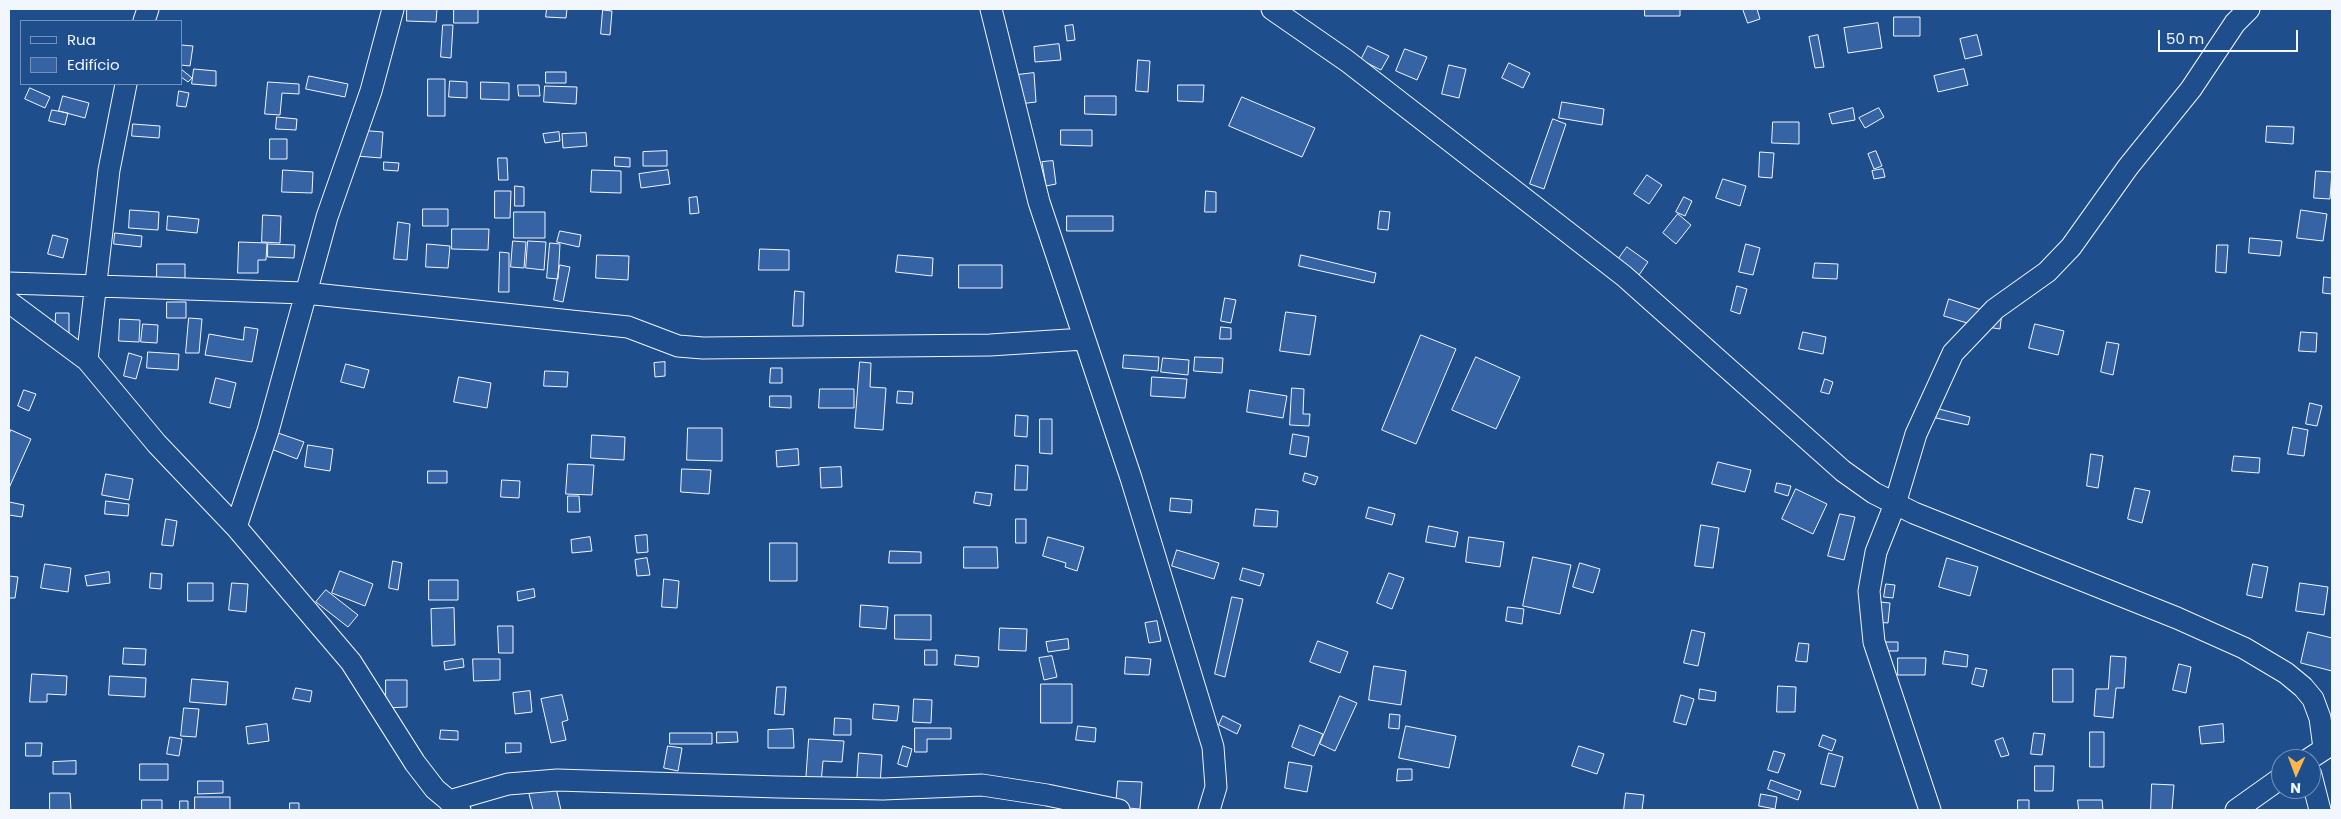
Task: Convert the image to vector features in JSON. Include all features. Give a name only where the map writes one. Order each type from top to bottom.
[{"type":"street","points":[[236,527],[268,431],[327,218],[370,91],[393,9]]},
{"type":"street","points":[[991,9],[1039,202],[1131,478],[1213,747],[1216,787],[1210,810]]},
{"type":"street","points":[[1272,9],[1347,61],[1525,197],[1624,276],[1843,471],[1874,493],[1895,504],[1987,543],[2177,618],[2244,648],[2286,673],[2303,687],[2313,699],[2320,718],[2322,750]]},
{"type":"street","points":[[1930,810],[1874,642],[1869,591],[1876,552],[1895,504],[1916,434],[1953,353],[1995,309],[2047,272],[2070,247],[2128,167],[2191,89],[2235,23],[2249,9]]},
{"type":"street","points":[[87,360],[109,170],[126,85]]},
{"type":"street","points":[[9,282],[305,293],[628,328],[678,346],[703,348],[990,345],[1084,339]]},
{"type":"street","points":[[9,302],[87,360],[157,444],[236,527],[351,662],[415,763],[436,789],[454,805],[508,784],[557,780],[883,789],[982,785],[1047,795],[1119,810]]},
{"type":"street","points":[[2236,810],[2271,785]]},
{"type":"building","points":[[407,9],[437,9],[436,22],[407,21]]},
{"type":"building","points":[[454,9],[478,9],[478,23],[454,23]]},
{"type":"building","points":[[547,9],[567,9],[566,18],[546,17]]},
{"type":"building","points":[[1645,9],[1680,9],[1680,16],[1645,16]]},
{"type":"building","points":[[1743,9],[1757,9],[1760,19],[1748,23]]},
{"type":"building","points":[[603,10],[612,11],[610,35],[601,34]]},
{"type":"building","points":[[1894,17],[1920,17],[1920,36],[1894,36]]},
{"type":"building","points":[[1878,23],[1882,48],[1848,53],[1844,28]]},
{"type":"building","points":[[443,25],[453,25],[451,58],[441,57]]},
{"type":"building","points":[[1073,25],[1075,40],[1067,41],[1065,26]]},
{"type":"building","points":[[1818,35],[1824,67],[1815,68],[1809,37]]},
{"type":"building","points":[[1977,35],[1982,55],[1965,59],[1960,39]]},
{"type":"building","points":[[1059,44],[1061,60],[1035,62],[1034,47]]},
{"type":"building","points":[[182,45],[193,46],[190,66],[182,65]]},
{"type":"building","points":[[1368,46],[1389,56],[1381,70],[1361,60]]},
{"type":"building","points":[[1405,49],[1427,57],[1417,80],[1396,71]]},
{"type":"building","points":[[1138,60],[1150,61],[1148,92],[1136,91]]},
{"type":"building","points":[[1509,63],[1530,73],[1523,88],[1502,78]]},
{"type":"building","points":[[1449,65],[1466,69],[1459,98],[1442,94]]},
{"type":"building","points":[[194,69],[216,71],[216,86],[192,84]]},
{"type":"building","points":[[1964,69],[1968,85],[1938,92],[1934,76]]},
{"type":"building","points":[[182,70],[192,78],[188,82],[182,78]]},
{"type":"building","points":[[546,72],[566,72],[566,83],[546,83]]},
{"type":"building","points":[[1034,73],[1036,102],[1019,104],[1017,75]]},
{"type":"building","points":[[309,76],[348,84],[345,97],[306,89]]},
{"type":"building","points":[[428,79],[445,79],[445,116],[428,116]]},
{"type":"building","points":[[450,81],[467,82],[467,98],[449,97]]},
{"type":"building","points":[[268,82],[299,84],[299,94],[282,93],[280,115],[265,114]]},
{"type":"building","points":[[481,82],[509,83],[509,100],[481,99]]},
{"type":"building","points":[[518,85],[539,85],[540,96],[519,96]]},
{"type":"building","points":[[1178,85],[1204,85],[1203,102],[1178,101]]},
{"type":"building","points":[[545,86],[577,87],[576,104],[544,102]]},
{"type":"building","points":[[30,88],[50,97],[45,108],[25,99]]},
{"type":"building","points":[[179,91],[189,93],[186,107],[177,106]]},
{"type":"building","points":[[63,96],[89,103],[85,118],[59,111]]},
{"type":"building","points":[[1085,96],[1116,96],[1116,115],[1085,114]]},
{"type":"building","points":[[1242,97],[1315,128],[1302,157],[1229,126]]},
{"type":"building","points":[[1562,102],[1604,109],[1602,125],[1559,118]]},
{"type":"building","points":[[1853,108],[1855,120],[1832,124],[1829,114]]},
{"type":"building","points":[[1879,108],[1884,117],[1865,128],[1859,118]]},
{"type":"building","points":[[52,110],[68,113],[65,125],[49,121]]},
{"type":"building","points":[[277,117],[297,119],[296,130],[276,129]]},
{"type":"building","points":[[1553,119],[1566,124],[1544,189],[1530,184]]},
{"type":"building","points":[[1773,122],[1799,122],[1799,144],[1772,143]]},
{"type":"building","points":[[133,124],[160,126],[159,138],[132,136]]},
{"type":"building","points":[[2267,126],[2294,127],[2293,144],[2266,142]]},
{"type":"building","points":[[358,130],[383,132],[381,158],[356,156]]},
{"type":"building","points":[[1061,130],[1092,130],[1092,146],[1061,145]]},
{"type":"building","points":[[559,132],[560,141],[545,143],[543,134]]},
{"type":"building","points":[[586,133],[587,146],[563,148],[562,134]]},
{"type":"building","points":[[270,139],[287,139],[287,159],[270,159]]},
{"type":"building","points":[[667,151],[667,166],[643,166],[643,152]]},
{"type":"building","points":[[1876,151],[1882,166],[1874,169],[1868,154]]},
{"type":"building","points":[[1760,152],[1774,153],[1772,178],[1759,177]]},
{"type":"building","points":[[615,157],[630,158],[630,167],[615,166]]},
{"type":"building","points":[[498,158],[507,158],[508,180],[499,180]]},
{"type":"building","points":[[1053,161],[1056,184],[1046,186],[1042,162]]},
{"type":"building","points":[[384,162],[399,163],[398,171],[384,170]]},
{"type":"building","points":[[1883,169],[1885,177],[1874,179],[1872,171]]},
{"type":"building","points":[[283,170],[313,172],[312,193],[282,192]]},
{"type":"building","points":[[592,170],[621,171],[621,193],[591,192]]},
{"type":"building","points":[[668,170],[670,184],[641,188],[639,174]]},
{"type":"building","points":[[2316,171],[2332,172],[2330,199],[2314,198]]},
{"type":"building","points":[[1647,175],[1662,185],[1649,204],[1634,194]]},
{"type":"building","points":[[1723,179],[1746,186],[1740,206],[1716,198]]},
{"type":"building","points":[[515,186],[524,187],[524,206],[515,206]]},
{"type":"building","points":[[495,191],[511,191],[510,218],[495,218]]},
{"type":"building","points":[[1206,191],[1216,192],[1216,212],[1205,212]]},
{"type":"building","points":[[697,197],[699,213],[690,214],[689,198]]},
{"type":"building","points":[[1684,197],[1692,201],[1685,216],[1676,212]]},
{"type":"building","points":[[423,209],[448,209],[448,226],[423,226]]},
{"type":"building","points":[[130,210],[159,212],[158,230],[129,228]]},
{"type":"building","points":[[2301,210],[2327,214],[2323,241],[2297,238]]},
{"type":"building","points":[[1380,211],[1390,212],[1388,230],[1378,229]]},
{"type":"building","points":[[514,212],[545,212],[545,238],[514,238]]},
{"type":"building","points":[[1678,214],[1691,225],[1676,244],[1663,233]]},
{"type":"building","points":[[263,215],[281,216],[280,243],[262,242]]},
{"type":"building","points":[[168,216],[199,219],[197,233],[167,230]]},
{"type":"building","points":[[1067,216],[1113,216],[1113,231],[1067,231]]},
{"type":"building","points":[[398,222],[410,224],[407,260],[394,259]]},
{"type":"building","points":[[452,229],[489,229],[488,250],[452,249]]},
{"type":"building","points":[[560,231],[581,235],[579,247],[557,242]]},
{"type":"building","points":[[115,233],[142,236],[141,247],[114,244]]},
{"type":"building","points":[[53,235],[68,239],[63,258],[48,254]]},
{"type":"building","points":[[2250,238],[2282,241],[2280,256],[2249,253]]},
{"type":"building","points":[[513,241],[526,242],[524,268],[511,267]]},
{"type":"building","points":[[528,241],[546,242],[544,270],[526,268]]},
{"type":"building","points":[[239,242],[267,243],[266,260],[258,260],[258,273],[238,273]]},
{"type":"building","points":[[550,243],[560,244],[558,279],[547,278]]},
{"type":"building","points":[[268,244],[295,245],[294,258],[268,257]]},
{"type":"building","points":[[427,244],[450,246],[448,268],[426,267]]},
{"type":"building","points":[[1746,244],[1760,248],[1753,275],[1739,272]]},
{"type":"building","points":[[2217,245],[2228,245],[2226,273],[2216,272]]},
{"type":"building","points":[[1627,247],[1648,262],[1639,275],[1617,261]]},
{"type":"building","points":[[760,249],[789,250],[789,270],[759,270]]},
{"type":"building","points":[[500,252],[509,253],[509,292],[499,292]]},
{"type":"building","points":[[597,255],[629,256],[628,280],[596,278]]},
{"type":"building","points":[[898,255],[933,258],[932,276],[896,272]]},
{"type":"building","points":[[1301,255],[1376,273],[1374,283],[1299,266]]},
{"type":"building","points":[[1815,263],[1838,264],[1837,279],[1813,278]]},
{"type":"building","points":[[157,264],[185,264],[185,279],[157,280]]},
{"type":"building","points":[[560,265],[570,267],[563,302],[554,300]]},
{"type":"building","points":[[959,265],[1002,265],[1002,288],[959,288]]},
{"type":"building","points":[[2324,277],[2332,278],[2332,294],[2323,293]]},
{"type":"building","points":[[1737,286],[1747,289],[1740,314],[1731,311]]},
{"type":"building","points":[[795,291],[804,292],[803,326],[793,326]]},
{"type":"building","points":[[1225,298],[1236,300],[1231,323],[1221,321]]},
{"type":"building","points":[[1949,299],[1982,310],[1977,326],[1944,316]]},
{"type":"building","points":[[167,302],[186,302],[186,318],[167,318]]},
{"type":"building","points":[[1286,312],[1316,316],[1310,355],[1280,351]]},
{"type":"building","points":[[2002,312],[2000,329],[1981,326]]},
{"type":"building","points":[[56,313],[69,313],[69,338],[55,338]]},
{"type":"building","points":[[189,318],[202,319],[199,353],[186,353]]},
{"type":"building","points":[[120,319],[140,320],[139,342],[119,341]]},
{"type":"building","points":[[143,324],[158,325],[157,343],[141,342]]},
{"type":"building","points":[[2035,324],[2064,331],[2058,355],[2029,348]]},
{"type":"building","points":[[245,327],[258,329],[252,362],[205,355],[209,334],[243,340]]},
{"type":"building","points":[[1221,327],[1231,328],[1231,339],[1220,339]]},
{"type":"building","points":[[1803,332],[1826,337],[1823,354],[1799,349]]},
{"type":"building","points":[[2301,332],[2317,333],[2316,352],[2299,351]]},
{"type":"building","points":[[1421,335],[1456,349],[1416,444],[1382,430]]},
{"type":"building","points":[[2107,342],[2119,344],[2113,375],[2101,372]]},
{"type":"building","points":[[148,352],[179,354],[178,370],[147,368]]},
{"type":"building","points":[[129,353],[142,357],[136,379],[124,376]]},
{"type":"building","points":[[1124,355],[1159,357],[1158,371],[1123,368]]},
{"type":"building","points":[[1195,357],[1223,358],[1222,373],[1194,371]]},
{"type":"building","points":[[1476,357],[1520,377],[1496,429],[1452,410]]},
{"type":"building","points":[[1163,358],[1189,360],[1188,375],[1161,372]]},
{"type":"building","points":[[665,362],[665,376],[655,377],[654,363]]},
{"type":"building","points":[[860,362],[871,363],[870,387],[886,388],[883,430],[855,428]]},
{"type":"building","points":[[346,364],[369,370],[364,388],[341,382]]},
{"type":"building","points":[[771,368],[782,368],[782,383],[770,383]]},
{"type":"building","points":[[545,371],[568,372],[567,387],[544,386]]},
{"type":"building","points":[[459,377],[491,383],[487,408],[454,402]]},
{"type":"building","points":[[1152,377],[1187,379],[1185,398],[1151,396]]},
{"type":"building","points":[[216,378],[236,383],[230,408],[210,403]]},
{"type":"building","points":[[1825,379],[1833,382],[1829,394],[1821,392]]},
{"type":"building","points":[[1292,388],[1304,389],[1303,414],[1310,414],[1309,426],[1290,425]]},
{"type":"building","points":[[820,389],[854,389],[854,408],[819,408]]},
{"type":"building","points":[[24,390],[36,394],[29,411],[18,406]]},
{"type":"building","points":[[1250,390],[1287,396],[1283,418],[1247,412]]},
{"type":"building","points":[[898,391],[913,392],[912,404],[897,403]]},
{"type":"building","points":[[770,396],[791,396],[791,408],[770,407]]},
{"type":"building","points":[[2310,403],[2322,406],[2317,426],[2306,424]]},
{"type":"building","points":[[1939,409],[1970,417],[1968,425],[1936,418]]},
{"type":"building","points":[[1016,415],[1028,416],[1027,437],[1015,436]]},
{"type":"building","points":[[1040,419],[1052,419],[1052,454],[1040,453]]},
{"type":"building","points":[[2293,427],[2308,430],[2304,456],[2288,454]]},
{"type":"building","points":[[688,428],[722,428],[722,461],[687,460]]},
{"type":"building","points":[[11,430],[31,439],[9,488],[9,435]]},
{"type":"building","points":[[278,433],[304,442],[297,459],[271,449]]},
{"type":"building","points":[[1293,434],[1309,437],[1306,457],[1290,454]]},
{"type":"building","points":[[592,435],[625,437],[624,460],[591,458]]},
{"type":"building","points":[[308,445],[333,449],[330,471],[305,467]]},
{"type":"building","points":[[798,449],[799,465],[777,467],[776,451]]},
{"type":"building","points":[[2091,454],[2103,456],[2098,488],[2087,486]]},
{"type":"building","points":[[2234,456],[2260,458],[2259,473],[2232,471]]},
{"type":"building","points":[[1718,462],[1751,470],[1745,492],[1712,484]]},
{"type":"building","points":[[568,464],[594,465],[592,495],[566,494]]},
{"type":"building","points":[[1016,465],[1028,466],[1027,490],[1015,490]]},
{"type":"building","points":[[841,467],[842,487],[821,488],[820,468]]},
{"type":"building","points":[[682,469],[711,470],[709,494],[681,492]]},
{"type":"building","points":[[428,471],[447,471],[447,483],[428,483]]},
{"type":"building","points":[[1305,473],[1318,477],[1315,485],[1303,481]]},
{"type":"building","points":[[106,474],[133,479],[129,500],[102,495]]},
{"type":"building","points":[[502,480],[520,481],[519,498],[501,497]]},
{"type":"building","points":[[1777,483],[1791,486],[1788,496],[1775,492]]},
{"type":"building","points":[[2135,488],[2150,491],[2142,523],[2128,519]]},
{"type":"building","points":[[1796,489],[1827,504],[1813,534],[1782,519]]},
{"type":"building","points":[[976,492],[992,494],[990,506],[974,503]]},
{"type":"building","points":[[568,496],[579,496],[580,512],[568,512]]},
{"type":"building","points":[[1171,498],[1192,500],[1191,513],[1170,511]]},
{"type":"building","points":[[106,501],[129,504],[128,516],[105,514]]},
{"type":"building","points":[[9,502],[24,505],[22,517],[9,515]]},
{"type":"building","points":[[1369,507],[1395,514],[1392,525],[1366,518]]},
{"type":"building","points":[[1256,509],[1278,511],[1277,527],[1254,526]]},
{"type":"building","points":[[1840,514],[1855,517],[1844,560],[1828,556]]},
{"type":"building","points":[[166,519],[177,521],[173,546],[162,545]]},
{"type":"building","points":[[1016,519],[1026,519],[1026,543],[1016,543]]},
{"type":"building","points":[[1701,525],[1719,528],[1713,568],[1695,566]]},
{"type":"building","points":[[1429,526],[1458,532],[1455,547],[1426,542]]},
{"type":"building","points":[[647,535],[648,552],[637,553],[635,536]]},
{"type":"building","points":[[590,537],[592,551],[572,553],[571,540]]},
{"type":"building","points":[[1048,537],[1084,547],[1077,571],[1065,567],[1066,563],[1043,556]]},
{"type":"building","points":[[1469,537],[1504,542],[1500,567],[1466,562]]},
{"type":"building","points":[[770,543],[797,543],[797,581],[770,581]]},
{"type":"building","points":[[964,547],[997,547],[998,568],[964,568]]},
{"type":"building","points":[[1177,550],[1219,563],[1214,579],[1172,566]]},
{"type":"building","points":[[890,551],[921,552],[921,563],[889,563]]},
{"type":"building","points":[[1533,557],[1571,565],[1560,614],[1523,606]]},
{"type":"building","points":[[647,558],[650,575],[637,576],[635,560]]},
{"type":"building","points":[[1947,558],[1978,567],[1970,596],[1939,587]]},
{"type":"building","points":[[393,561],[402,563],[398,590],[389,588]]},
{"type":"building","points":[[1580,563],[1600,569],[1593,593],[1573,587]]},
{"type":"building","points":[[45,564],[71,568],[68,592],[41,588]]},
{"type":"building","points":[[2253,564],[2268,567],[2262,598],[2247,595]]},
{"type":"building","points":[[1243,568],[1264,574],[1260,586],[1240,580]]},
{"type":"building","points":[[340,571],[373,584],[365,606],[332,593]]},
{"type":"building","points":[[109,572],[110,583],[87,586],[85,576]]},
{"type":"building","points":[[151,573],[162,574],[161,589],[150,588]]},
{"type":"building","points":[[1389,573],[1404,578],[1392,609],[1377,603]]},
{"type":"building","points":[[9,576],[18,577],[15,598],[9,598]]},
{"type":"building","points":[[664,579],[679,581],[677,608],[662,607]]},
{"type":"building","points":[[429,580],[458,580],[458,600],[429,600]]},
{"type":"building","points":[[188,583],[213,583],[213,601],[188,601]]},
{"type":"building","points":[[232,583],[248,584],[246,612],[229,610]]},
{"type":"building","points":[[2300,583],[2328,587],[2324,615],[2296,611]]},
{"type":"building","points":[[1886,584],[1895,585],[1893,598],[1884,597]]},
{"type":"building","points":[[534,589],[535,597],[518,601],[517,592]]},
{"type":"building","points":[[326,590],[358,615],[348,627],[316,602]]},
{"type":"building","points":[[1232,597],[1243,599],[1225,677],[1215,674]]},
{"type":"building","points":[[1880,602],[1890,603],[1888,623],[1877,622]]},
{"type":"building","points":[[861,605],[888,607],[886,629],[860,627]]},
{"type":"building","points":[[1508,607],[1524,609],[1522,624],[1506,621]]},
{"type":"building","points":[[454,608],[455,645],[432,646],[431,609]]},
{"type":"building","points":[[895,615],[931,615],[931,640],[895,639]]},
{"type":"building","points":[[1157,621],[1161,641],[1149,643],[1145,623]]},
{"type":"building","points":[[498,626],[513,626],[513,653],[499,653]]},
{"type":"building","points":[[1000,628],[1027,629],[1026,651],[999,650]]},
{"type":"building","points":[[1692,630],[1705,633],[1698,666],[1684,663]]},
{"type":"building","points":[[2308,632],[2332,638],[2332,671],[2301,663]]},
{"type":"building","points":[[1068,639],[1069,649],[1048,652],[1046,642]]},
{"type":"building","points":[[1318,641],[1348,652],[1340,673],[1310,662]]},
{"type":"building","points":[[1881,642],[1898,642],[1898,651],[1881,651]]},
{"type":"building","points":[[1799,643],[1809,644],[1807,662],[1796,661]]},
{"type":"building","points":[[124,648],[146,649],[145,665],[123,664]]},
{"type":"building","points":[[925,650],[937,650],[937,665],[925,665]]},
{"type":"building","points":[[1945,651],[1968,655],[1967,667],[1943,664]]},
{"type":"building","points":[[956,655],[979,657],[978,667],[955,665]]},
{"type":"building","points":[[1052,656],[1057,677],[1044,680],[1039,658]]},
{"type":"building","points":[[2111,656],[2126,657],[2124,688],[2116,688],[2113,718],[2094,716],[2096,689],[2108,689]]},
{"type":"building","points":[[1126,657],[1151,659],[1149,675],[1125,674]]},
{"type":"building","points":[[1898,658],[1926,658],[1925,675],[1898,675]]},
{"type":"building","points":[[463,659],[464,667],[445,670],[444,662]]},
{"type":"building","points":[[473,659],[500,659],[500,680],[474,681]]},
{"type":"building","points":[[2179,664],[2191,667],[2186,693],[2173,690]]},
{"type":"building","points":[[1374,666],[1406,671],[1401,705],[1369,700]]},
{"type":"building","points":[[1976,668],[1987,670],[1983,687],[1972,684]]},
{"type":"building","points":[[2053,669],[2073,669],[2073,702],[2053,702]]},
{"type":"building","points":[[32,674],[67,676],[66,695],[47,694],[47,702],[30,702]]},
{"type":"building","points":[[110,676],[146,678],[145,697],[109,695]]},
{"type":"building","points":[[192,679],[228,682],[226,705],[190,702]]},
{"type":"building","points":[[386,680],[407,680],[407,707],[386,708]]},
{"type":"building","points":[[1041,684],[1072,684],[1072,723],[1041,723]]},
{"type":"building","points":[[1778,686],[1796,687],[1795,712],[1777,712]]},
{"type":"building","points":[[777,687],[786,687],[784,715],[775,714]]},
{"type":"building","points":[[296,688],[312,691],[310,702],[293,699]]},
{"type":"building","points":[[1700,689],[1716,692],[1715,701],[1699,699]]},
{"type":"building","points":[[530,691],[532,712],[515,714],[513,693]]},
{"type":"building","points":[[562,695],[568,720],[562,722],[566,740],[551,743],[541,699]]},
{"type":"building","points":[[1681,695],[1694,699],[1686,725],[1674,722]]},
{"type":"building","points":[[1340,696],[1357,703],[1335,751],[1320,744]]},
{"type":"building","points":[[914,699],[932,700],[931,723],[913,722]]},
{"type":"building","points":[[874,704],[899,706],[897,721],[873,719]]},
{"type":"building","points":[[184,708],[199,709],[196,737],[181,736]]},
{"type":"building","points":[[1390,714],[1400,715],[1399,729],[1389,728]]},
{"type":"building","points":[[1223,716],[1241,725],[1237,734],[1219,725]]},
{"type":"building","points":[[835,718],[851,719],[851,735],[834,735]]},
{"type":"building","points":[[267,724],[269,741],[248,744],[246,727]]},
{"type":"building","points":[[2223,724],[2224,742],[2201,744],[2199,727]]},
{"type":"building","points":[[1300,725],[1323,734],[1314,756],[1292,747]]},
{"type":"building","points":[[1078,726],[1096,728],[1095,742],[1076,740]]},
{"type":"building","points":[[1406,726],[1456,736],[1449,768],[1399,758]]},
{"type":"building","points":[[915,728],[951,728],[951,739],[927,739],[927,752],[915,752]]},
{"type":"building","points":[[793,729],[794,748],[768,748],[768,730]]},
{"type":"building","points":[[441,730],[458,731],[458,740],[440,739]]},
{"type":"building","points":[[717,732],[737,732],[738,742],[717,743]]},
{"type":"building","points":[[2090,732],[2104,732],[2104,767],[2090,767]]},
{"type":"building","points":[[670,733],[712,733],[712,744],[670,744]]},
{"type":"building","points":[[2034,733],[2045,734],[2042,755],[2031,754]]},
{"type":"building","points":[[1823,735],[1836,740],[1832,751],[1819,746]]},
{"type":"building","points":[[170,737],[182,739],[179,756],[167,754]]},
{"type":"building","points":[[2003,738],[2009,755],[2001,757],[1995,741]]},
{"type":"building","points":[[809,739],[844,741],[842,762],[823,761],[821,783],[806,782]]},
{"type":"building","points":[[26,743],[42,743],[41,756],[26,756]]},
{"type":"building","points":[[506,743],[521,743],[521,752],[506,753]]},
{"type":"building","points":[[668,746],[682,748],[678,771],[664,768]]},
{"type":"building","points":[[903,746],[912,749],[907,767],[898,764]]},
{"type":"building","points":[[1579,746],[1604,754],[1597,774],[1572,766]]},
{"type":"building","points":[[1774,751],[1785,754],[1778,773],[1768,770]]},
{"type":"building","points":[[859,753],[882,755],[880,785],[857,783]]},
{"type":"building","points":[[1829,753],[1843,757],[1835,787],[1821,784]]},
{"type":"building","points":[[76,761],[76,774],[53,774],[53,762]]},
{"type":"building","points":[[1289,762],[1312,766],[1307,792],[1285,788]]},
{"type":"building","points":[[140,764],[168,764],[168,780],[140,780]]},
{"type":"building","points":[[2035,766],[2054,766],[2053,791],[2035,791]]},
{"type":"building","points":[[1398,769],[1412,769],[1412,780],[1397,781]]},
{"type":"building","points":[[1771,780],[1801,791],[1798,800],[1768,789]]},
{"type":"building","points":[[198,781],[223,781],[223,793],[198,794]]},
{"type":"building","points":[[1118,781],[1142,782],[1140,809],[1116,807]]},
{"type":"building","points":[[2152,784],[2174,785],[2172,810],[2151,810]]},
{"type":"building","points":[[556,788],[561,810],[533,810],[529,794]]},
{"type":"building","points":[[50,793],[70,793],[71,810],[50,810]]},
{"type":"building","points":[[1626,793],[1644,795],[1642,810],[1624,810]]},
{"type":"building","points":[[1761,794],[1777,797],[1775,809],[1759,806]]},
{"type":"building","points":[[195,797],[230,797],[230,810],[195,810]]},
{"type":"building","points":[[142,800],[162,800],[162,810],[142,810]]},
{"type":"building","points":[[2018,800],[2029,800],[2029,810],[2018,810]]},
{"type":"building","points":[[2078,800],[2102,800],[2103,810],[2079,810]]},
{"type":"building","points":[[180,801],[188,801],[188,810],[180,810]]},
{"type":"building","points":[[290,803],[299,803],[299,810],[290,810]]}]
